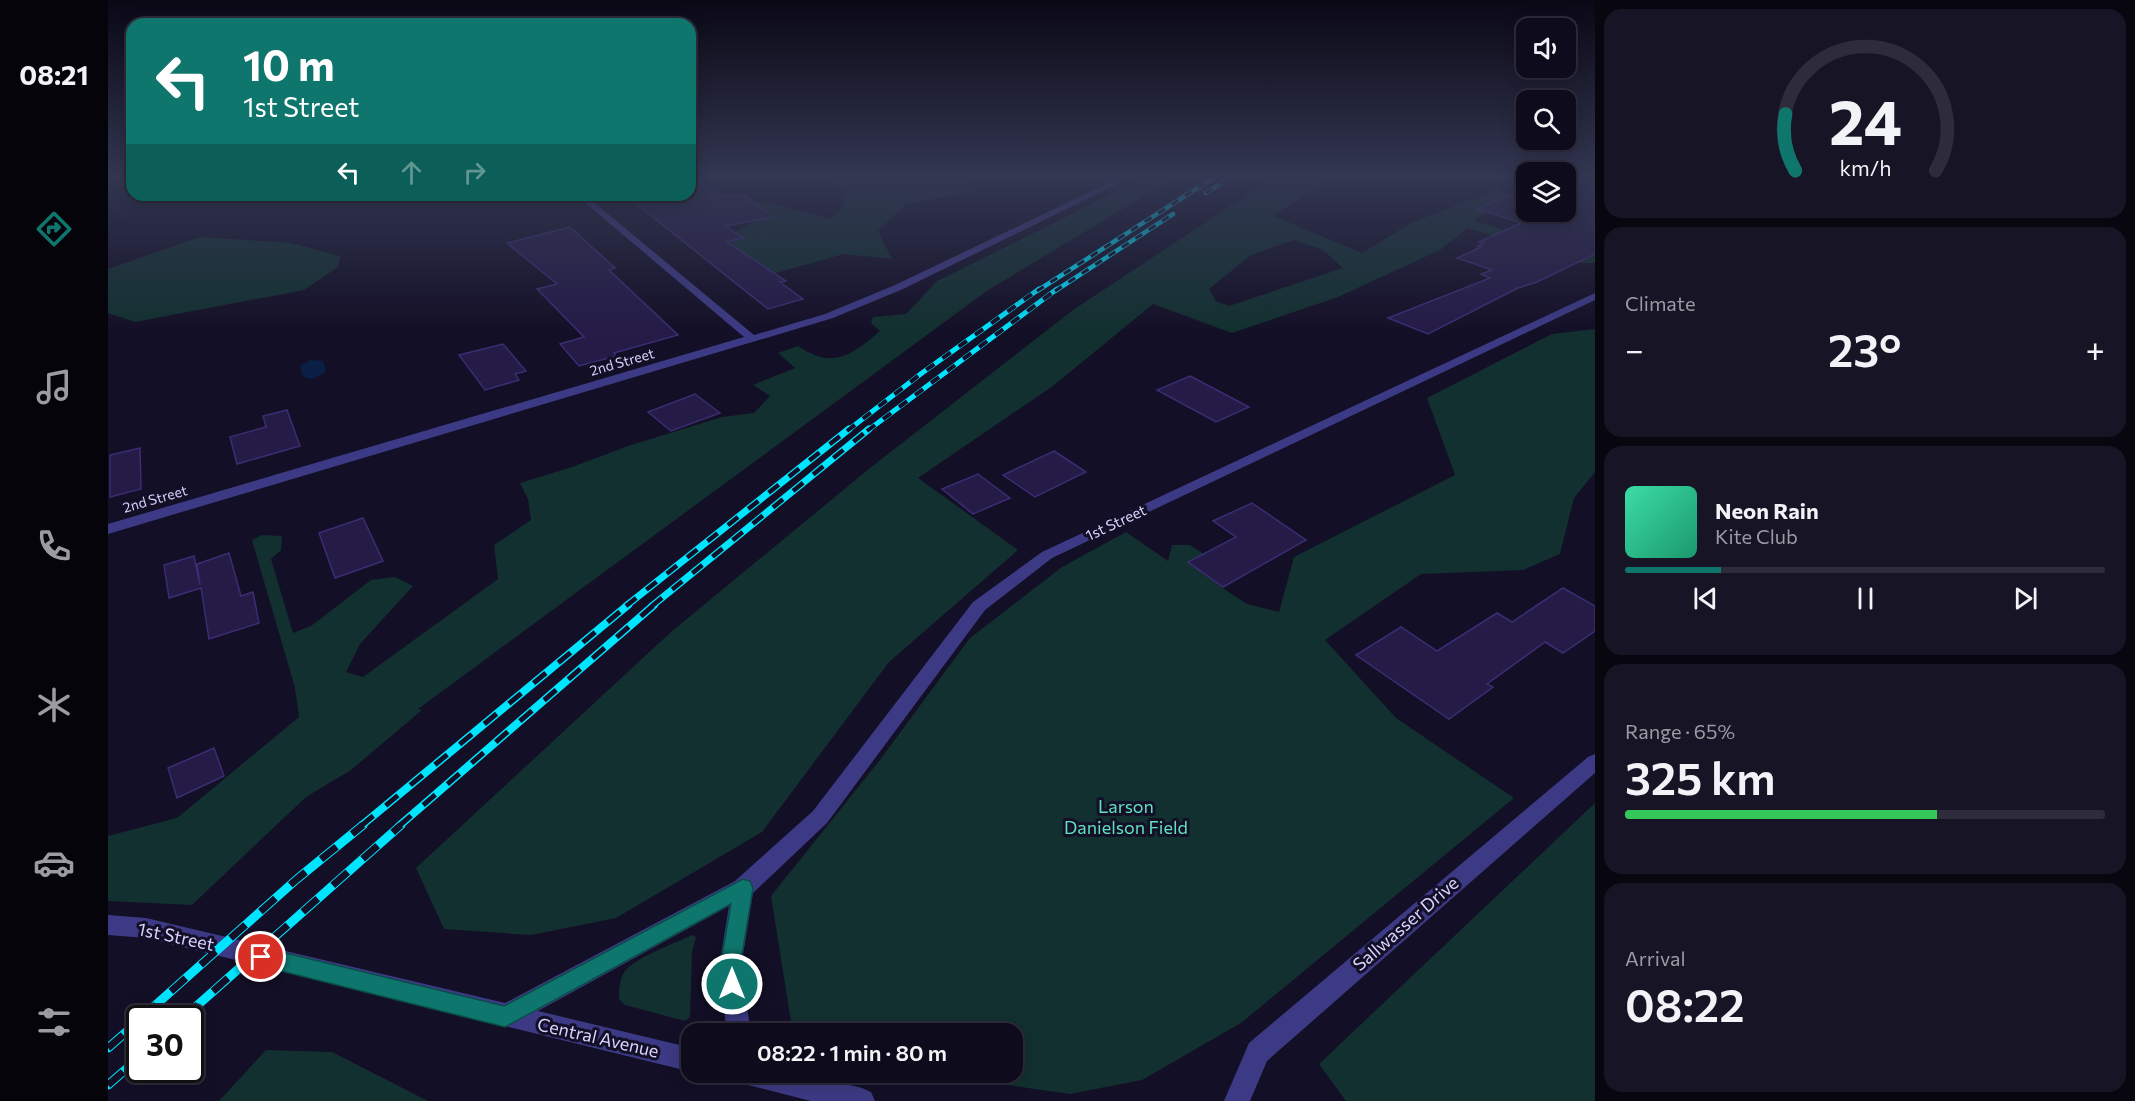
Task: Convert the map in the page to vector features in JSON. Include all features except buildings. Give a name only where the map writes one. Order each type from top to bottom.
[{"type":"street","points":[[621,229],[753,339]]},
{"type":"street","name":"2nd Street","points":[[108,529],[829,316],[869,301],[1019,229]]},
{"type":"street","name":"1st Street","points":[[108,925],[146,928],[505,1017],[743,888],[820,818],[979,606],[1047,555],[1595,296]]},
{"type":"street","name":"Sallwasser Drive","points":[[1237,1101],[1258,1052],[1595,762]]},
{"type":"street","points":[[738,1023],[730,967],[743,888]]},
{"type":"street","name":"Central Avenue","points":[[505,1017],[681,1057]]},
{"type":"street","points":[[787,1083],[862,1101]]},
{"type":"green space","points":[[740,229],[880,229],[878,231],[892,259],[844,254],[765,276],[717,243]]},
{"type":"green space","points":[[1041,229],[1089,229],[988,290],[418,709],[422,710],[351,770],[306,797],[192,905],[108,901],[108,836],[177,818],[299,717],[295,688],[252,540],[262,535],[282,536],[281,550],[271,559],[293,633],[311,626],[371,580],[395,577],[413,586],[360,644],[346,672],[363,677],[498,579],[494,545],[531,520],[528,499],[520,483],[722,417],[754,413],[770,396],[753,385],[795,368],[778,353],[798,346],[822,357],[832,358],[851,353],[880,331],[871,323],[873,317],[906,314],[937,281]]},
{"type":"green space","points":[[1195,229],[1305,229],[1362,253],[1401,229],[1466,229],[1440,250],[1338,297],[1232,333],[1153,304],[1053,386],[918,478],[1018,550],[889,662],[762,832],[616,918],[531,935],[444,929],[416,868],[671,632],[870,468],[1073,310]],"holes":[[[1294,240],[1323,250],[1343,268],[1229,306],[1216,301],[1209,289],[1251,255]]]},
{"type":"green space","points":[[1472,229],[1501,229],[1569,250],[1595,247],[1595,263],[1582,263]]},
{"type":"green space","points":[[200,237],[291,243],[340,256],[338,267],[304,290],[135,322],[108,313],[108,269]]},
{"type":"green space","name":"Larson Danielson Field","points":[[1595,329],[1595,472],[1574,498],[1560,554],[1523,570],[1421,574],[1325,640],[1396,718],[1514,798],[1241,1023],[1142,1080],[1070,1094],[994,1083],[1023,1083],[1023,1023],[791,1023],[771,896],[879,761],[970,638],[1062,567],[1126,532],[1168,561],[1172,545],[1190,545],[1207,556],[1218,585],[1247,604],[1279,612],[1294,557],[1455,475],[1427,398],[1552,334]]},
{"type":"green space","points":[[1595,803],[1595,1101],[1346,1101],[1319,1064]]},
{"type":"green space","points":[[692,935],[696,937],[692,952],[690,1017],[685,1021],[625,1005],[619,999],[619,988],[625,971],[647,955]]},
{"type":"green space","points":[[266,1050],[332,1052],[428,1101],[219,1101]]},
{"type":"water","points":[[310,360],[323,361],[326,372],[312,379],[303,377],[300,366]]},
{"type":"railway","points":[[1037,291],[1133,229]]},
{"type":"railway","points":[[1055,291],[1149,229]]},
{"type":"railway","points":[[847,431],[922,373],[1039,289]]},
{"type":"railway","points":[[867,431],[1057,289]]},
{"type":"railway","points":[[626,606],[849,429]]},
{"type":"railway","points":[[652,606],[869,429]]},
{"type":"railway","points":[[361,826],[628,605]]},
{"type":"railway","points":[[399,826],[654,605]]},
{"type":"railway","points":[[156,1005],[297,879],[363,825]]},
{"type":"railway","points":[[198,1005],[401,825]]},
{"type":"railway","points":[[108,1048],[126,1032]]},
{"type":"railway","points":[[108,1085],[126,1069]]},
{"type":"route","points":[[261,957],[505,1017],[743,888],[730,967],[732,984]]}]
